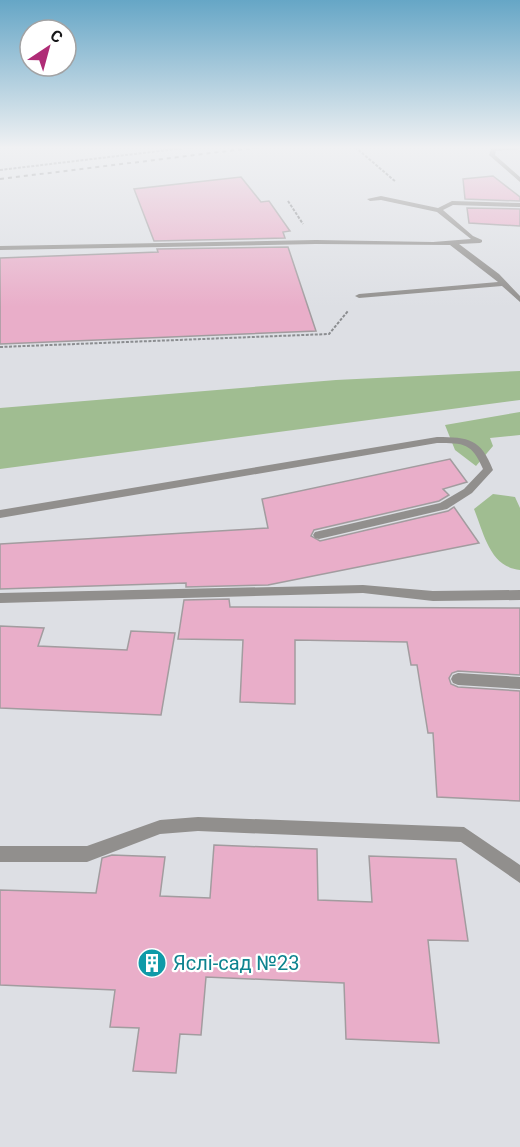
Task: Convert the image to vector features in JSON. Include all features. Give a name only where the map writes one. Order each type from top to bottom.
[{"type":"lane","points":[[0,248],[480,241],[471,237],[439,210],[393,201]]},
{"type":"lane","points":[[439,210],[452,203],[520,205]]},
{"type":"lane","points":[[452,242],[520,300]]},
{"type":"lane","points":[[359,296],[503,284]]},
{"type":"lane","points":[[0,514],[437,440],[467,441],[474,444],[483,456],[488,470],[468,491],[443,506],[319,535]]},
{"type":"lane","points":[[0,598],[363,590],[433,596],[520,595]]},
{"type":"lane","points":[[458,679],[520,683]]},
{"type":"lane","points":[[0,854],[87,854],[160,828],[198,824],[464,835],[520,875]]},
{"type":"path","points":[[0,348],[329,334],[359,296]]},
{"type":"green space","points":[[520,371],[520,400],[0,469],[0,408],[336,380]]},
{"type":"green space","points":[[520,412],[520,435],[490,438],[493,446],[476,466],[455,450],[445,425]]},
{"type":"green space","points":[[493,494],[515,497],[520,508],[520,570],[510,568],[495,556],[474,509]]},
{"type":"building","points":[[138,201],[269,201],[290,231],[283,232],[285,238],[154,241]]},
{"type":"building","points":[[467,208],[520,209],[520,226],[469,223]]},
{"type":"building","points":[[288,247],[316,331],[0,344],[0,258],[158,252],[157,249]]},
{"type":"building","points":[[450,459],[467,482],[443,489],[449,495],[439,501],[314,530],[311,536],[320,541],[448,511],[454,507],[479,543],[268,585],[186,587],[186,583],[0,589],[0,544],[268,528],[262,499]]},
{"type":"building","points":[[229,599],[230,607],[520,608],[520,675],[458,671],[452,673],[449,678],[451,684],[458,687],[520,691],[520,801],[437,797],[433,733],[428,733],[417,665],[411,665],[407,642],[295,640],[295,704],[240,702],[243,640],[178,639],[184,600]]},
{"type":"building","points":[[0,626],[44,628],[38,646],[127,650],[131,631],[175,633],[161,715],[0,708]]},
{"type":"building","name":"Яслі-сад №23","points":[[214,845],[317,849],[318,900],[372,902],[369,856],[456,859],[468,941],[428,940],[439,1043],[346,1039],[344,983],[206,977],[201,1035],[180,1034],[176,1073],[133,1071],[139,1028],[110,1027],[115,990],[0,985],[0,890],[96,893],[102,858],[112,855],[165,857],[160,896],[210,898]]},
{"type":"place","name":"Яслі-сад №23","points":[[152,963]]}]
